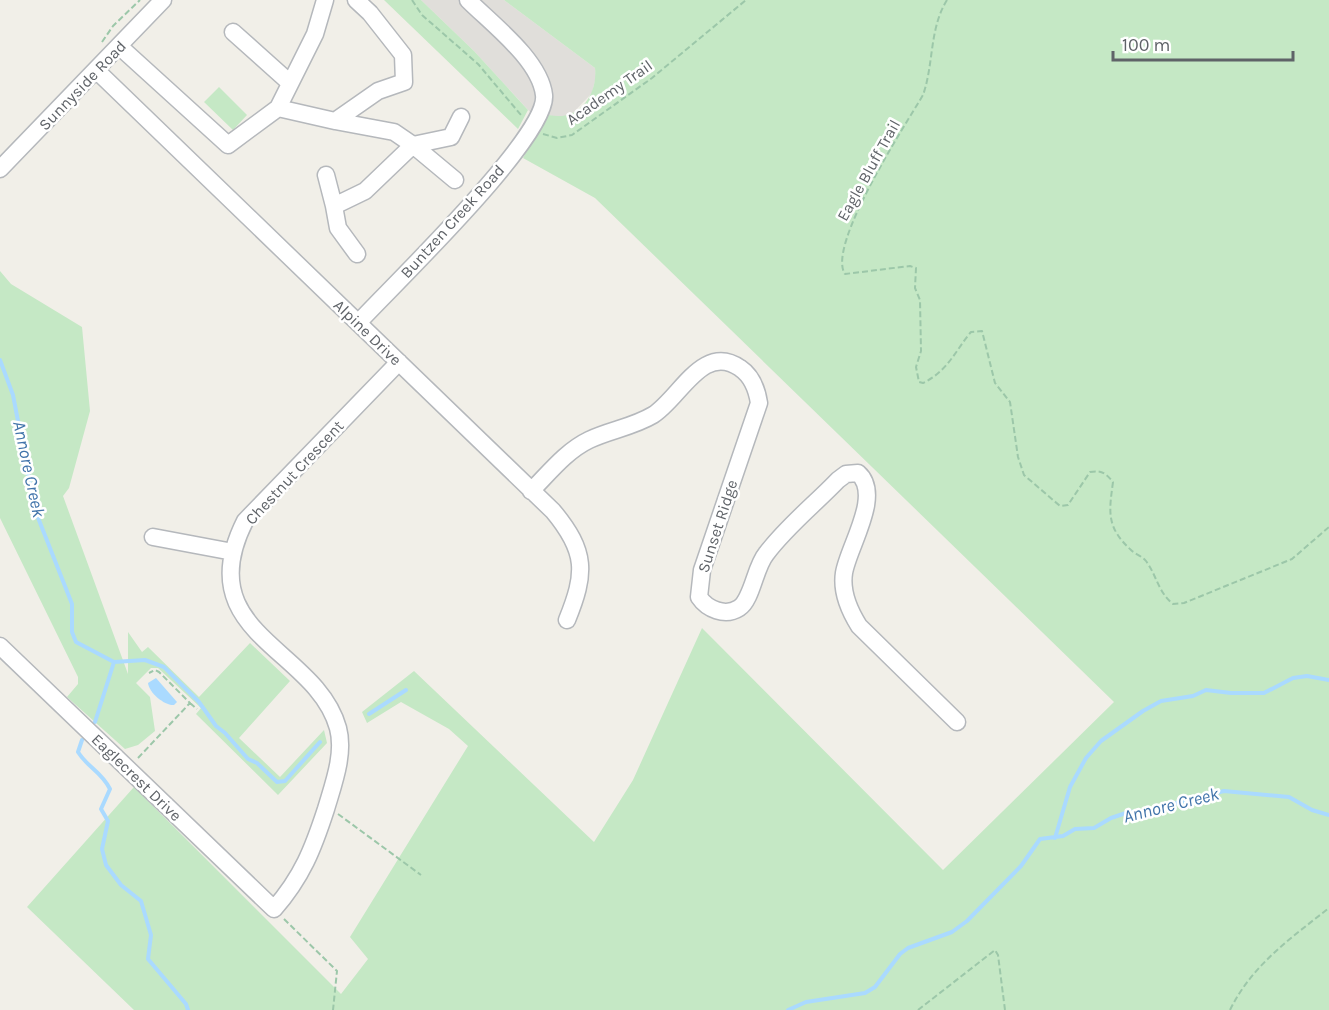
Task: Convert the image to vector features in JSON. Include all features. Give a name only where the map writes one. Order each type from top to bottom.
[{"type":"street","name":"Sunnyside Road","points":[[0,169],[163,0]]},
{"type":"street","points":[[119,46],[228,145],[278,108],[315,33],[325,0]]},
{"type":"street","points":[[335,121],[378,91],[404,82],[403,55],[370,13],[356,0]]},
{"type":"street","name":"Buntzen Creek Road","points":[[358,323],[471,205],[532,127],[544,102],[539,77],[529,61],[468,0]]},
{"type":"street","points":[[233,32],[290,83]]},
{"type":"street","name":"Alpine Drive","points":[[96,70],[564,524],[577,548],[580,586],[567,620]]},
{"type":"street","points":[[278,108],[394,132],[455,180]]},
{"type":"street","points":[[334,206],[365,191],[413,145],[451,137],[461,117]]},
{"type":"street","points":[[326,175],[338,228],[357,254]]},
{"type":"street","name":"Sunset Ridge","points":[[531,491],[580,444],[637,422],[661,409],[702,367],[719,360],[734,364],[752,381],[759,403],[702,570],[699,597],[708,607],[716,610],[726,612],[740,608],[748,596],[765,554],[838,480],[853,472],[858,473],[867,488],[866,508],[843,574],[844,588],[851,612],[859,626],[957,722]]},
{"type":"street","name":"Chestnut Crescent","points":[[274,909],[310,858],[337,772],[339,730],[333,715],[316,690],[244,617],[232,582],[233,552],[245,521],[399,362]]},
{"type":"street","points":[[153,537],[233,552]]},
{"type":"street","name":"Eaglecrest Drive","points":[[0,646],[274,909]]},
{"type":"path","points":[[102,48],[103,39],[112,26],[140,0]]},
{"type":"path","name":"Academy Trail","points":[[412,0],[422,15],[478,64],[532,127],[557,138],[572,135],[652,78],[746,0]]},
{"type":"path","name":"Eagle Bluff Trail","points":[[947,0],[931,42],[928,82],[923,95],[854,216],[842,262],[845,274],[910,266],[915,268],[915,288],[920,300],[921,351],[916,367],[919,382],[924,383],[934,378],[959,352],[972,332],[982,331],[995,383],[1010,402],[1018,458],[1024,476],[1059,506],[1068,505],[1090,472],[1099,470],[1107,475],[1113,482],[1108,516],[1115,530],[1130,549],[1146,560],[1164,597],[1173,604],[1184,603],[1292,559],[1329,527]]},
{"type":"path","points":[[149,673],[155,670],[159,672],[197,709]]},
{"type":"path","points":[[134,763],[190,703]]},
{"type":"path","points":[[334,810],[421,875]]},
{"type":"path","points":[[1230,1010],[1237,996],[1258,968],[1283,943],[1329,908]]},
{"type":"path","points":[[274,909],[337,971],[333,1010]]},
{"type":"path","points":[[918,1010],[994,950],[998,955],[1005,1010]]},
{"type":"shaded area","points":[[421,0],[504,0],[595,68],[596,77],[592,93],[570,116],[560,118],[549,115],[541,124],[474,51]]},
{"type":"green space","points":[[384,0],[421,0],[474,51],[528,110],[518,129]]},
{"type":"green space","points":[[504,0],[1329,0],[1329,1010],[134,1010],[27,907],[134,787],[341,994],[368,959],[350,937],[468,746],[449,729],[401,702],[367,723],[362,712],[414,671],[594,842],[633,780],[702,628],[943,870],[1114,702],[595,198],[523,158],[541,124],[549,115],[569,114],[584,104],[593,88],[595,68]]},
{"type":"green space","points":[[219,87],[247,115],[233,130],[204,102]]},
{"type":"green space","points":[[0,271],[11,284],[82,327],[90,411],[69,488],[63,496],[128,674],[128,632],[142,652],[148,647],[199,697],[250,643],[290,681],[239,738],[280,777],[324,730],[327,743],[278,795],[196,714],[201,708],[158,668],[151,668],[136,683],[150,697],[155,731],[138,745],[125,749],[67,697],[78,684],[78,677],[0,518]]},
{"type":"water","points":[[156,678],[177,702],[174,705],[162,701],[151,691],[148,683]]},
{"type":"waterway","name":"Annore Creek","points":[[0,360],[13,395],[35,510],[72,604],[72,632],[76,642],[114,662],[95,722]]},
{"type":"waterway","points":[[114,662],[145,660],[164,667],[199,702],[216,726],[248,759],[257,763],[277,782],[285,781],[320,742]]},
{"type":"waterway","points":[[1055,838],[1070,787],[1086,758],[1101,741],[1143,711],[1161,701],[1193,696],[1206,690],[1264,693],[1293,678],[1307,676],[1329,680]]},
{"type":"waterway","points":[[369,714],[406,690]]},
{"type":"waterway","name":"Annore Creek","points":[[82,740],[78,752],[103,778],[110,789],[101,809],[108,821],[102,849],[106,865],[121,885],[141,901],[151,935],[148,959],[186,1004],[188,1010]]},
{"type":"waterway","name":"Annore Creek","points":[[788,1010],[806,1002],[865,993],[875,987],[900,954],[908,948],[952,932],[967,921],[1021,866],[1040,839],[1063,836],[1075,829],[1094,828],[1111,818],[1129,812],[1145,811],[1224,791],[1289,797],[1312,810],[1329,815]]}]
